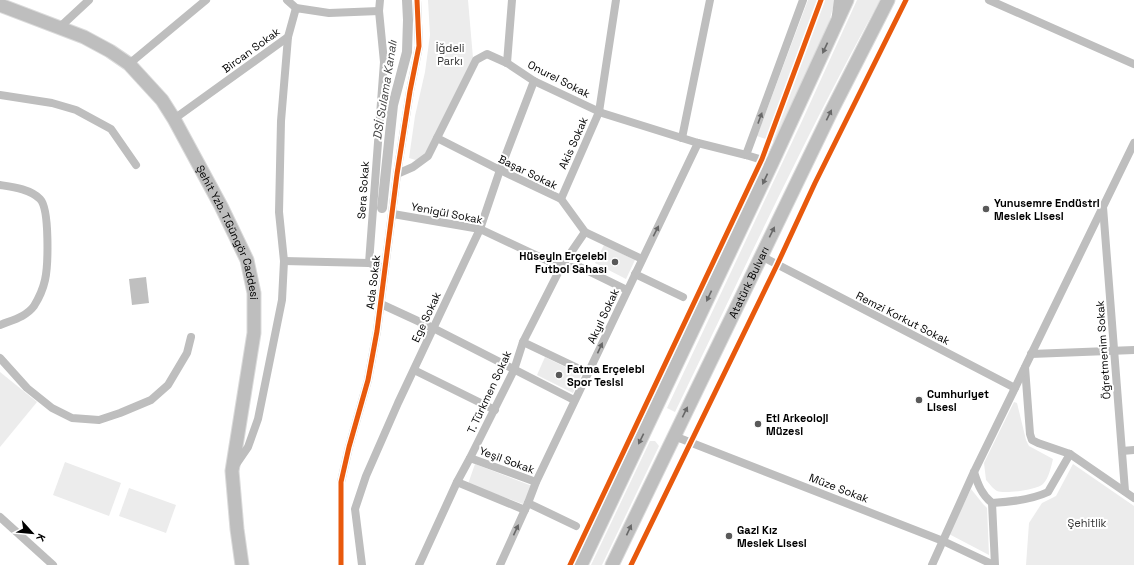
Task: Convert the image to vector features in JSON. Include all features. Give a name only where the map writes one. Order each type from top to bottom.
[{"type":"main road","points":[[581,565],[772,163],[847,0]]},
{"type":"main road","name":"Atatürk Bulvarı","points":[[612,565],[831,112],[888,0]]},
{"type":"main road","name":"Şehit Yzb. T.Güngör Caddesi","points":[[0,5],[60,27],[110,51],[129,64],[162,100],[174,119],[222,206],[247,260],[254,294],[254,333],[232,471],[242,565]]},
{"type":"street","points":[[60,27],[89,0]]},
{"type":"street","points":[[129,64],[206,0]]},
{"type":"street","points":[[287,0],[296,8],[329,13],[379,11]]},
{"type":"street","name":"Sera Sokak","points":[[369,263],[384,62],[379,11],[380,0]]},
{"type":"street","name":"Ada Sokak","points":[[341,565],[341,482],[349,447],[368,380],[381,304],[384,268],[397,174],[410,91],[419,46],[417,0]]},
{"type":"street","points":[[507,63],[512,0]]},
{"type":"street","name":"Akis Sokak","points":[[561,199],[599,112],[616,0]]},
{"type":"street","points":[[682,138],[710,0]]},
{"type":"street","points":[[746,155],[803,0]]},
{"type":"street","points":[[833,31],[838,0]]},
{"type":"street","points":[[989,0],[1134,64]]},
{"type":"street","name":"Bircan Sokak","points":[[174,119],[288,37],[296,8]]},
{"type":"street","points":[[232,471],[248,446],[258,419],[282,300],[284,261],[279,212],[281,121],[288,37]]},
{"type":"street","name":"Onurel Sokak","points":[[397,174],[413,167],[428,156],[476,60],[487,54],[507,63],[534,81],[599,112],[698,143],[772,163]]},
{"type":"street","name":"Ege Sokak","points":[[362,565],[355,509],[366,476],[480,229],[500,170],[534,81]]},
{"type":"street","points":[[0,95],[52,103],[76,110],[111,129],[136,165]]},
{"type":"street","name":"Başar Sokak","points":[[437,138],[561,199],[585,232],[642,259]]},
{"type":"street","name":"Akyıl Sokak","points":[[500,565],[574,400],[698,143]]},
{"type":"street","points":[[932,565],[974,472],[1134,143]]},
{"type":"street","points":[[0,185],[16,187],[32,193],[41,200],[46,214],[48,252],[45,279],[41,294],[34,306],[23,316],[0,325]]},
{"type":"street","name":"Öğretmenim Sokak","points":[[1103,207],[1125,492]]},
{"type":"street","name":"Yenigül Sokak","points":[[392,214],[480,229],[561,267],[580,266],[627,290]]},
{"type":"street","name":"T. Türkmen Sokak","points":[[419,565],[457,482],[495,410],[514,370],[524,342],[561,267],[585,232]]},
{"type":"street","name":"Remzi Korkut Sokak","points":[[761,256],[1015,388]]},
{"type":"street","points":[[284,261],[369,263],[384,268]]},
{"type":"street","points":[[635,274],[683,297]]},
{"type":"street","points":[[381,304],[434,328],[574,400]]},
{"type":"street","points":[[0,358],[27,388],[52,408],[72,418],[99,420],[151,400],[168,385],[187,353],[191,337]]},
{"type":"street","points":[[524,342],[588,373]]},
{"type":"street","points":[[1031,354],[1134,350]]},
{"type":"street","points":[[1025,367],[1030,434],[1032,440],[1038,444],[1070,454],[1134,498]]},
{"type":"street","points":[[414,370],[495,410]]},
{"type":"street","name":"Müze Sokak","points":[[674,436],[943,541],[995,565]]},
{"type":"street","points":[[1122,451],[1134,450]]},
{"type":"street","points":[[974,472],[980,489],[992,503],[1024,500],[1048,492],[1070,454]]},
{"type":"street","name":"Yeşil Sokak","points":[[470,458],[536,482]]},
{"type":"street","points":[[457,482],[527,506],[576,526]]},
{"type":"street","points":[[992,503],[995,565]]},
{"type":"street","points":[[0,517],[53,565]]},
{"type":"green space","name":"İğdeli Parkı","points":[[428,0],[468,0],[473,58],[428,152],[419,161],[409,158],[415,116],[425,72],[430,35]]},
{"type":"green space","points":[[808,0],[835,0],[827,30],[774,142],[757,136]]},
{"type":"green space","points":[[857,0],[880,0],[800,153],[675,412],[667,408],[802,121]]},
{"type":"green space","name":"Hüseyin Erçelebi Futbol Sahası","points":[[604,245],[635,260],[626,279],[595,263]]},
{"type":"green space","name":"Fatma Erçelebi Spor Tesisi","points":[[545,357],[581,375],[573,393],[537,375]]},
{"type":"green space","points":[[0,372],[37,402],[0,447]]},
{"type":"green space","points":[[1014,402],[1017,403],[1026,440],[1029,446],[1053,459],[1047,479],[1040,486],[1020,491],[1001,492],[997,491],[986,480],[984,463]]},
{"type":"green space","points":[[650,441],[655,441],[659,446],[602,565],[591,565]]},
{"type":"green space","points":[[65,462],[121,483],[109,516],[53,495]]},
{"type":"green space","points":[[475,464],[532,486],[523,504],[468,484]]},
{"type":"green space","name":"Şehitlik","points":[[1073,464],[1134,506],[1134,565],[1026,565],[1029,523],[1042,503],[1056,496]]},
{"type":"green space","points":[[129,488],[176,505],[166,533],[119,516]]},
{"type":"green space","points":[[971,489],[987,508],[989,555],[949,534]]},
{"type":"shaded area","points":[[146,277],[149,303],[132,305],[129,279]]},
{"type":"waterway","name":"DSİ Sulama Kanalı","points":[[382,208],[393,105],[407,52],[407,0]]},
{"type":"cycle path","points":[[341,565],[341,482],[349,447],[368,380],[377,331],[397,174],[410,91],[419,46],[417,0]]},
{"type":"cycle path","points":[[570,565],[762,159],[821,0]]},
{"type":"cycle path","points":[[631,565],[777,265],[815,183],[906,0]]},
{"type":"place","name":"Yunusemre Endüstri Meslek Lisesi","points":[[986,209]]},
{"type":"place","name":"Hüseyin Erçelebi Futbol Sahası","points":[[615,262]]},
{"type":"place","name":"Fatma Erçelebi Spor Tesisi","points":[[559,375]]},
{"type":"place","name":"Cumhuriyet Lisesi","points":[[919,400]]},
{"type":"place","name":"Eti Arkeoloji Müzesi","points":[[758,424]]},
{"type":"place","name":"Gazi Kız Meslek Lisesi","points":[[729,536]]}]
